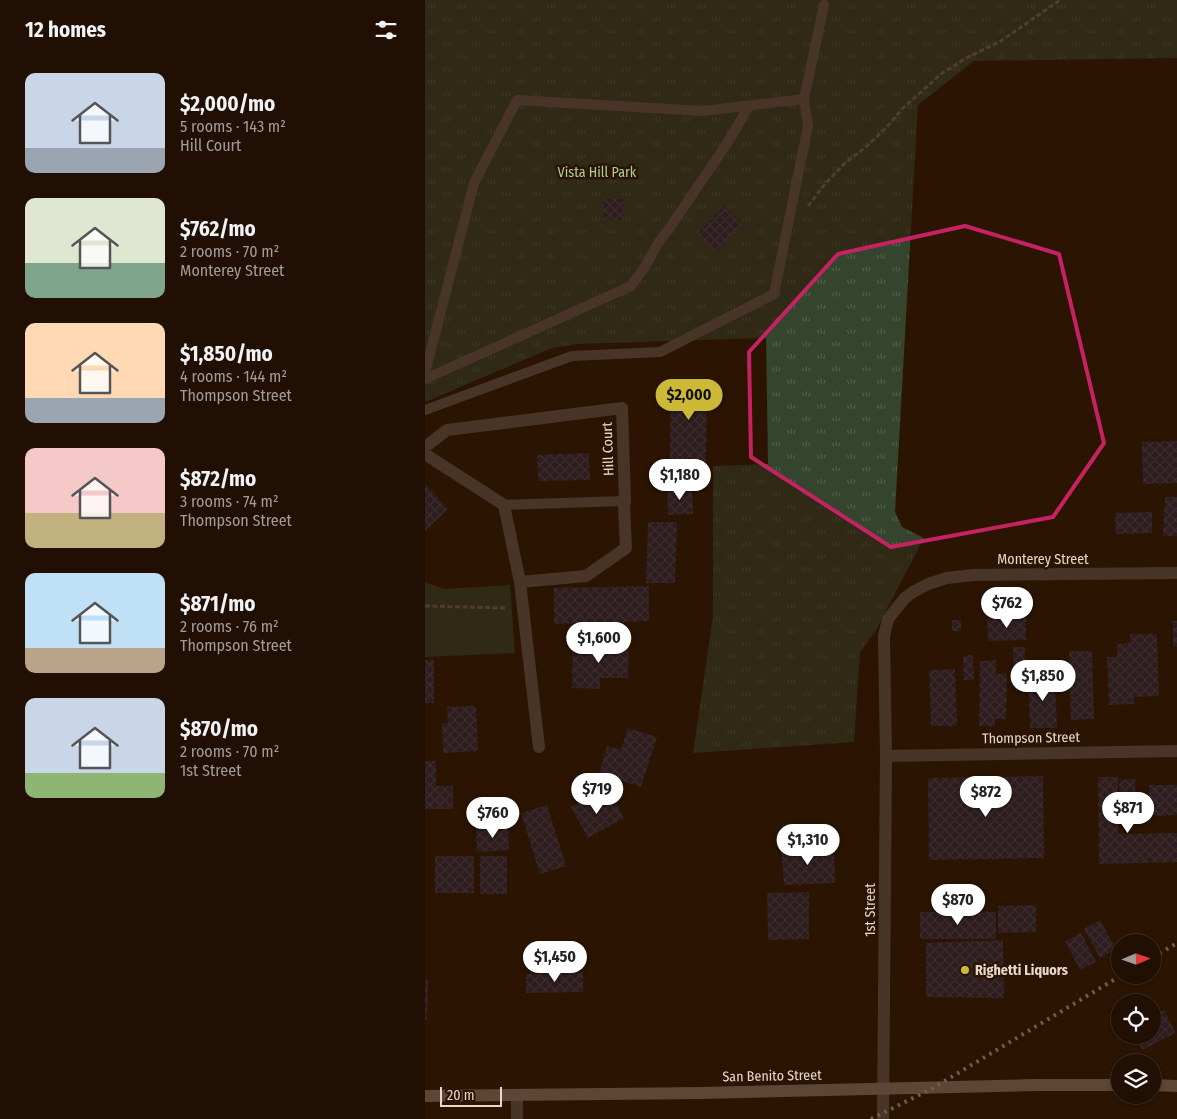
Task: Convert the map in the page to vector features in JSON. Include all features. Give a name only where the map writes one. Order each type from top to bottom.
[{"type":"main road","name":"San Benito Street","points":[[425,1096],[1111,1085]]},
{"type":"main road","points":[[1161,1086],[1177,1086]]},
{"type":"street","name":"Hill Court","points":[[425,447],[447,430],[622,408],[625,548],[586,576],[520,582]]},
{"type":"street","points":[[425,454],[504,505],[520,582],[539,747]]},
{"type":"street","name":"Monterey Street","points":[[913,592],[927,584],[947,578],[973,575],[1177,573]]},
{"type":"street","name":"1st Street","points":[[883,1119],[886,756],[883,636],[888,619],[905,598],[913,592]]},
{"type":"street","name":"Thompson Street","points":[[886,756],[1177,750]]},
{"type":"street","points":[[517,1096],[517,1119]]},
{"type":"lane","points":[[425,410],[572,356],[660,352],[774,294],[808,126],[804,99],[824,5]]},
{"type":"lane","points":[[425,373],[474,183],[517,100],[703,111],[804,99]]},
{"type":"lane","points":[[425,380],[631,286],[645,267],[658,242],[728,142],[749,106]]},
{"type":"lane","points":[[504,505],[625,501]]},
{"type":"path","points":[[786,234],[825,184],[941,74],[1001,41],[1060,0]]},
{"type":"path","points":[[425,606],[523,609]]},
{"type":"highlighted area","points":[[965,226],[1059,254],[1104,443],[1053,517],[891,547],[751,457],[749,352],[838,254]]},
{"type":"green space","name":"Vista Hill Park","points":[[425,0],[1177,0],[1177,58],[974,61],[918,105],[895,512],[902,527],[924,538],[875,632],[860,652],[854,742],[693,753],[713,616],[713,466],[768,464],[766,338],[577,344],[552,348],[425,402]]},
{"type":"green space","points":[[425,582],[444,589],[510,585],[515,653],[425,657]]},
{"type":"building","points":[[604,199],[624,199],[623,220],[603,220]]},
{"type":"building","points":[[723,206],[742,224],[716,252],[697,234]]},
{"type":"building","points":[[671,381],[707,382],[706,461],[670,460]]},
{"type":"building","points":[[1177,441],[1177,483],[1143,484],[1142,442]]},
{"type":"building","points":[[589,453],[590,480],[538,481],[537,455]]},
{"type":"building","points":[[425,484],[448,509],[425,531]]},
{"type":"building","points":[[667,487],[692,487],[693,514],[668,515]]},
{"type":"building","points":[[1165,497],[1177,497],[1177,536],[1163,536]]},
{"type":"building","points":[[1152,512],[1152,533],[1116,534],[1115,513]]},
{"type":"building","points":[[648,522],[677,522],[675,583],[646,583]]},
{"type":"building","points":[[649,586],[649,621],[554,624],[554,588]]},
{"type":"building","points":[[1026,617],[1026,640],[988,641],[987,618]]},
{"type":"building","points":[[952,620],[961,620],[961,631],[952,631]]},
{"type":"building","points":[[1173,621],[1177,621],[1177,647],[1173,647]]},
{"type":"building","points":[[1130,634],[1157,634],[1159,696],[1134,697],[1134,704],[1109,705],[1107,657],[1117,657],[1117,644],[1130,643]]},
{"type":"building","points":[[573,644],[629,645],[628,678],[600,678],[600,689],[572,688]]},
{"type":"building","points":[[1013,647],[1025,647],[1025,679],[1014,679]]},
{"type":"building","points":[[1069,651],[1092,651],[1094,719],[1071,720]]},
{"type":"building","points":[[973,655],[974,680],[964,680],[963,656]]},
{"type":"building","points":[[425,660],[434,660],[434,703],[425,703]]},
{"type":"building","points":[[996,660],[996,674],[1007,674],[1006,719],[995,719],[995,726],[979,726],[980,661]]},
{"type":"building","points":[[955,669],[957,726],[931,726],[929,670]]},
{"type":"building","points":[[1055,675],[1057,728],[1030,728],[1028,676]]},
{"type":"building","points":[[476,706],[478,751],[443,753],[442,723],[448,723],[447,707]]},
{"type":"building","points":[[628,728],[657,737],[641,787],[599,773],[607,746],[621,750]]},
{"type":"building","points":[[425,761],[436,761],[436,786],[453,786],[453,809],[425,809]]},
{"type":"building","points":[[1043,776],[1044,858],[929,860],[928,778]]},
{"type":"building","points":[[1098,777],[1118,777],[1118,834],[1177,833],[1177,862],[1099,864]]},
{"type":"building","points":[[1135,779],[1136,812],[1120,812],[1119,780]]},
{"type":"building","points":[[1149,785],[1177,785],[1177,815],[1149,816]]},
{"type":"building","points":[[594,794],[601,806],[614,799],[624,818],[588,838],[571,807]]},
{"type":"building","points":[[547,805],[566,866],[540,874],[521,813]]},
{"type":"building","points":[[508,826],[509,850],[477,852],[476,828]]},
{"type":"building","points":[[834,847],[835,883],[784,885],[781,849]]},
{"type":"building","points":[[435,856],[474,856],[474,893],[435,893]]},
{"type":"building","points":[[480,856],[507,856],[507,894],[480,894]]},
{"type":"building","points":[[809,892],[809,939],[768,940],[767,893]]},
{"type":"building","points":[[1036,905],[1036,932],[998,933],[998,906]]},
{"type":"building","points":[[920,912],[996,912],[996,939],[920,939]]},
{"type":"building","points":[[1100,920],[1111,940],[1111,952],[1100,958],[1084,929]]},
{"type":"building","points":[[1081,933],[1096,962],[1080,970],[1065,941]]},
{"type":"building","name":"Righetti Liquors","points":[[1003,940],[1004,998],[926,997],[926,943]]},
{"type":"building","points":[[583,972],[583,992],[526,993],[526,974]]},
{"type":"building","points":[[425,980],[428,980],[427,1020],[425,1020]]},
{"type":"building","points":[[1164,1010],[1176,1033],[1161,1040],[1161,1012]]},
{"type":"building","points":[[1139,1044],[1154,1044],[1142,1050]]},
{"type":"railway","points":[[1161,952],[1177,943]]},
{"type":"railway","points":[[871,1119],[933,1088],[1111,982]]},
{"type":"place","name":"Righetti Liquors","points":[[965,970]]}]
